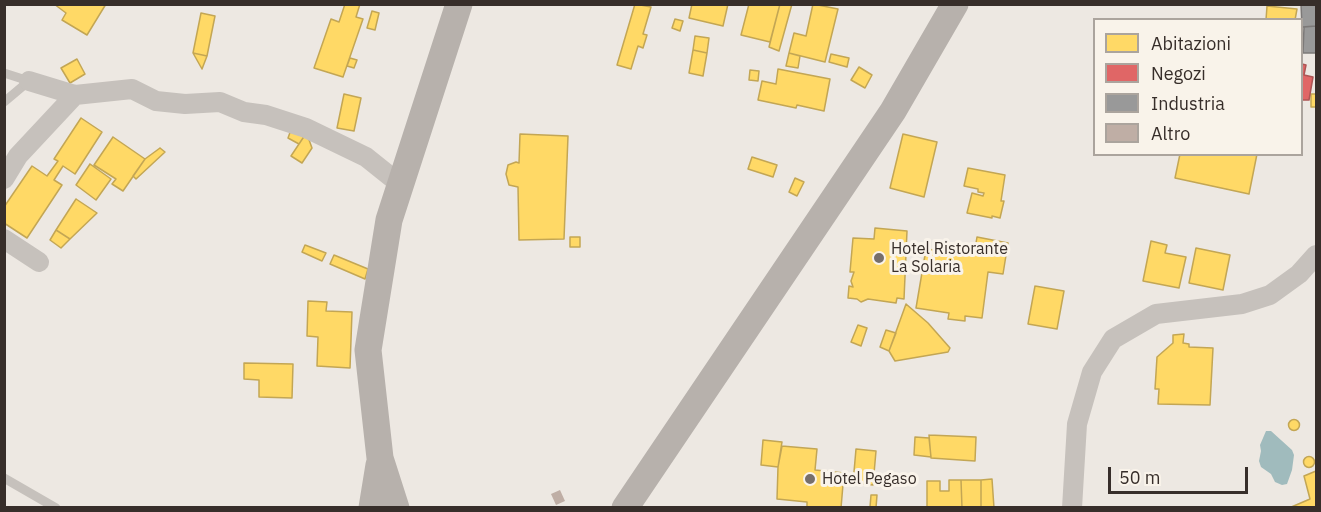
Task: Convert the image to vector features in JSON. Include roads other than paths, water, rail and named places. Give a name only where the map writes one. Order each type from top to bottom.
[{"type":"street","points":[[396,507],[380,458],[368,350],[389,220],[459,4]]},
{"type":"street","points":[[625,507],[893,111],[955,4]]},
{"type":"street","points":[[29,81],[75,95],[132,89],[156,101],[185,104],[220,102],[244,112],[266,115],[306,128],[366,158],[401,185]]},
{"type":"street","points":[[4,179],[18,156],[75,95]]},
{"type":"street","points":[[4,239],[39,262]]},
{"type":"street","points":[[1071,507],[1077,424],[1092,372],[1113,339],[1156,314],[1242,304],[1270,295],[1299,274],[1317,255]]},
{"type":"street","points":[[372,507],[380,458]]},
{"type":"lane","points":[[4,73],[29,81]]},
{"type":"lane","points":[[4,102],[29,81]]},
{"type":"lane","points":[[4,478],[56,507]]},
{"type":"water","points":[[1266,431],[1271,431],[1292,450],[1294,455],[1287,484],[1282,485],[1275,482],[1271,474],[1261,467],[1260,445]]},
{"type":"place","name":"Hotel Ristorante La Solaria","points":[[879,258]]},
{"type":"place","name":"Hotel Pegaso","points":[[810,479]]}]
